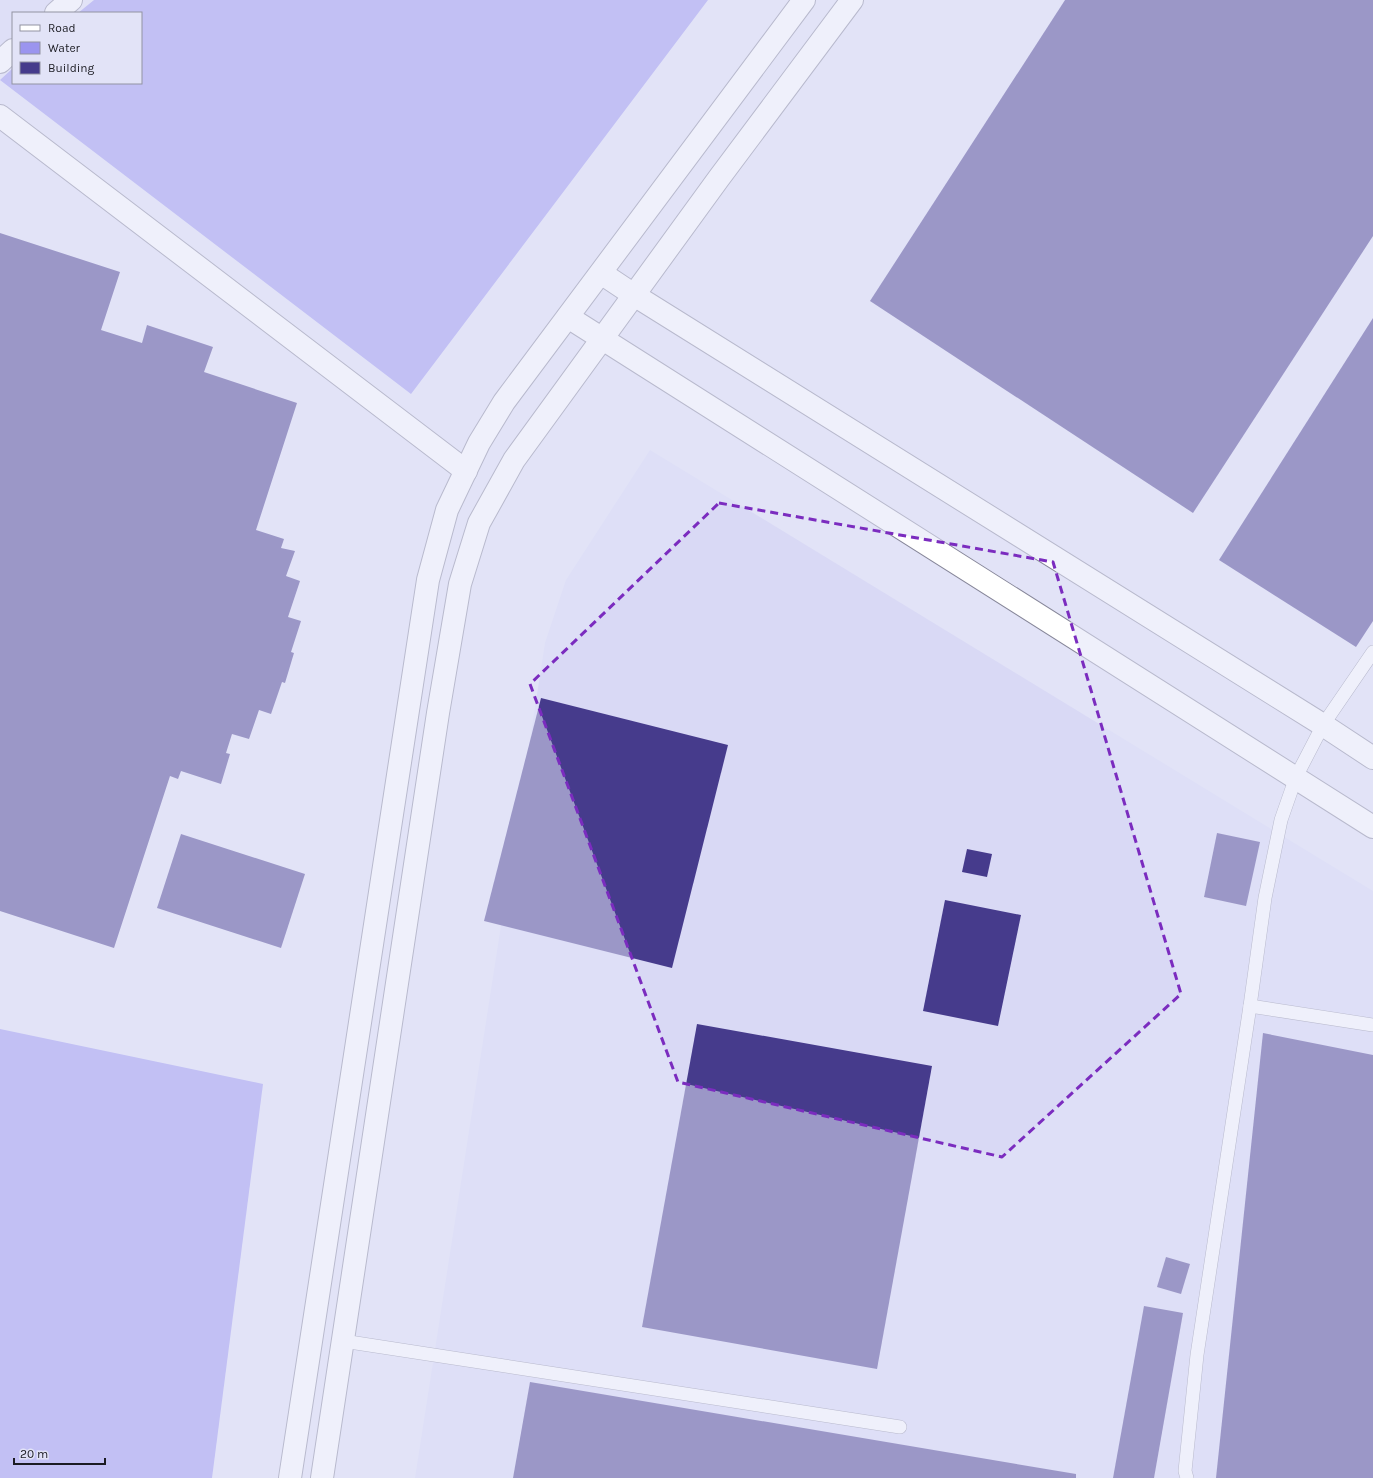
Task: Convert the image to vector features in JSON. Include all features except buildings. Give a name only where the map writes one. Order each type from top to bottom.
[{"type":"street","points":[[57,12],[71,0]]},
{"type":"street","points":[[290,1478],[428,580],[447,510],[479,443],[504,402],[804,0]]},
{"type":"street","points":[[322,1478],[438,713],[460,584],[479,523],[514,460],[852,0]]},
{"type":"street","points":[[0,62],[12,51]]},
{"type":"street","points":[[0,116],[466,471]]},
{"type":"street","points":[[601,273],[1323,725],[1373,758]]},
{"type":"street","points":[[568,317],[1373,827]]},
{"type":"lane","points":[[1188,1478],[1185,1471],[1197,1355],[1265,898],[1281,820],[1296,777],[1323,725],[1373,652]]},
{"type":"lane","points":[[1250,1006],[1373,1025]]},
{"type":"lane","points":[[343,1340],[900,1427]]},
{"type":"highlighted area","points":[[719,503],[1053,562],[1181,994],[1002,1157],[678,1082],[530,684]]},
{"type":"shaded area","points":[[0,0],[63,0],[49,12],[12,12],[12,46],[0,56]]},
{"type":"shaded area","points":[[650,450],[1373,891],[1373,1478],[415,1478],[545,643],[566,580]]},
{"type":"water","points":[[94,0],[708,0],[411,394],[0,80],[12,69],[12,84],[142,84],[142,12],[79,12]]},
{"type":"water","points":[[0,1029],[263,1084],[212,1478],[0,1478]]}]
